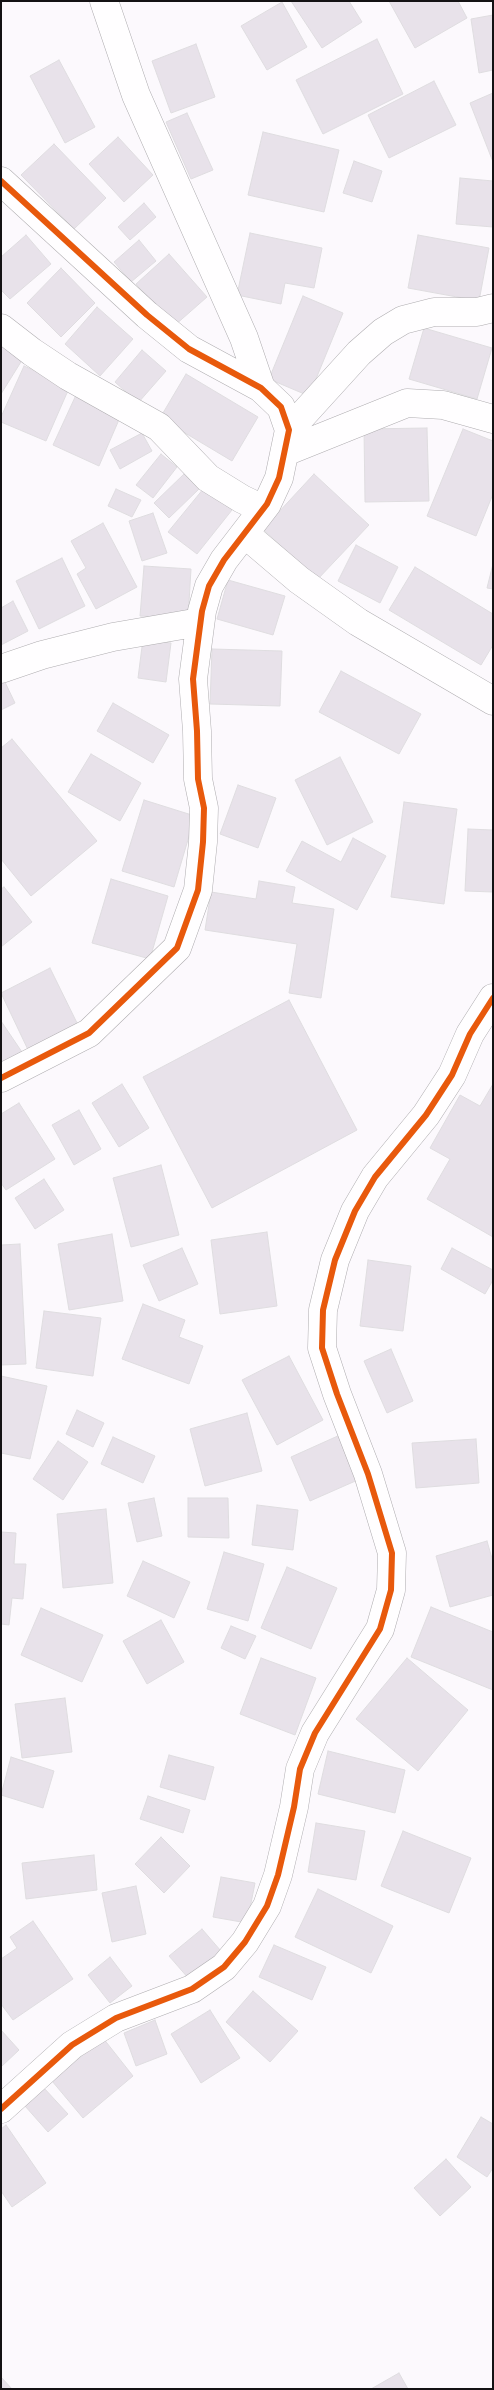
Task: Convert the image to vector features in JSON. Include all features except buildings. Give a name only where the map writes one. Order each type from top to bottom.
[{"type":"street","points":[[104,1],[136,96],[244,338],[261,388]]},
{"type":"street","points":[[1,181],[147,315],[189,349],[261,388],[281,407],[287,441],[279,478],[263,509],[246,534],[224,560],[209,586],[200,622],[193,679],[198,779],[204,808],[203,842],[198,890],[177,948],[89,1033],[1,1078]]},
{"type":"street","points":[[287,441],[359,353],[383,332],[404,320],[434,312],[477,312],[493,308]]},
{"type":"street","points":[[1,328],[68,376],[159,427],[208,478],[242,499],[263,509]]},
{"type":"street","points":[[287,441],[407,402],[443,406],[493,419]]},
{"type":"street","points":[[246,534],[299,580],[358,622],[493,701]]},
{"type":"street","points":[[1,669],[42,655],[113,637],[200,622]]},
{"type":"street","points":[[1,2109],[72,2045],[116,2018],[192,1989],[224,1967],[245,1942],[267,1906],[278,1875],[294,1807],[300,1769],[315,1733],[380,1629],[391,1590],[392,1553],[368,1474],[337,1394],[322,1348],[323,1310],[333,1268],[355,1211],[374,1177],[426,1115],[452,1075],[470,1034],[493,998]]},
{"type":"cycle path","points":[[1,181],[147,315],[189,349],[261,388],[281,407],[289,430],[279,478],[267,504],[224,560],[209,586],[202,611],[193,679],[198,779],[204,808],[203,842],[198,890],[177,948],[89,1033],[1,1078]]},
{"type":"cycle path","points":[[1,2109],[72,2045],[116,2018],[192,1989],[224,1967],[245,1942],[267,1906],[278,1875],[294,1807],[300,1769],[315,1733],[380,1629],[391,1590],[392,1553],[368,1474],[337,1394],[322,1348],[323,1310],[335,1260],[355,1211],[375,1177],[426,1115],[452,1075],[470,1034],[493,998]]}]
